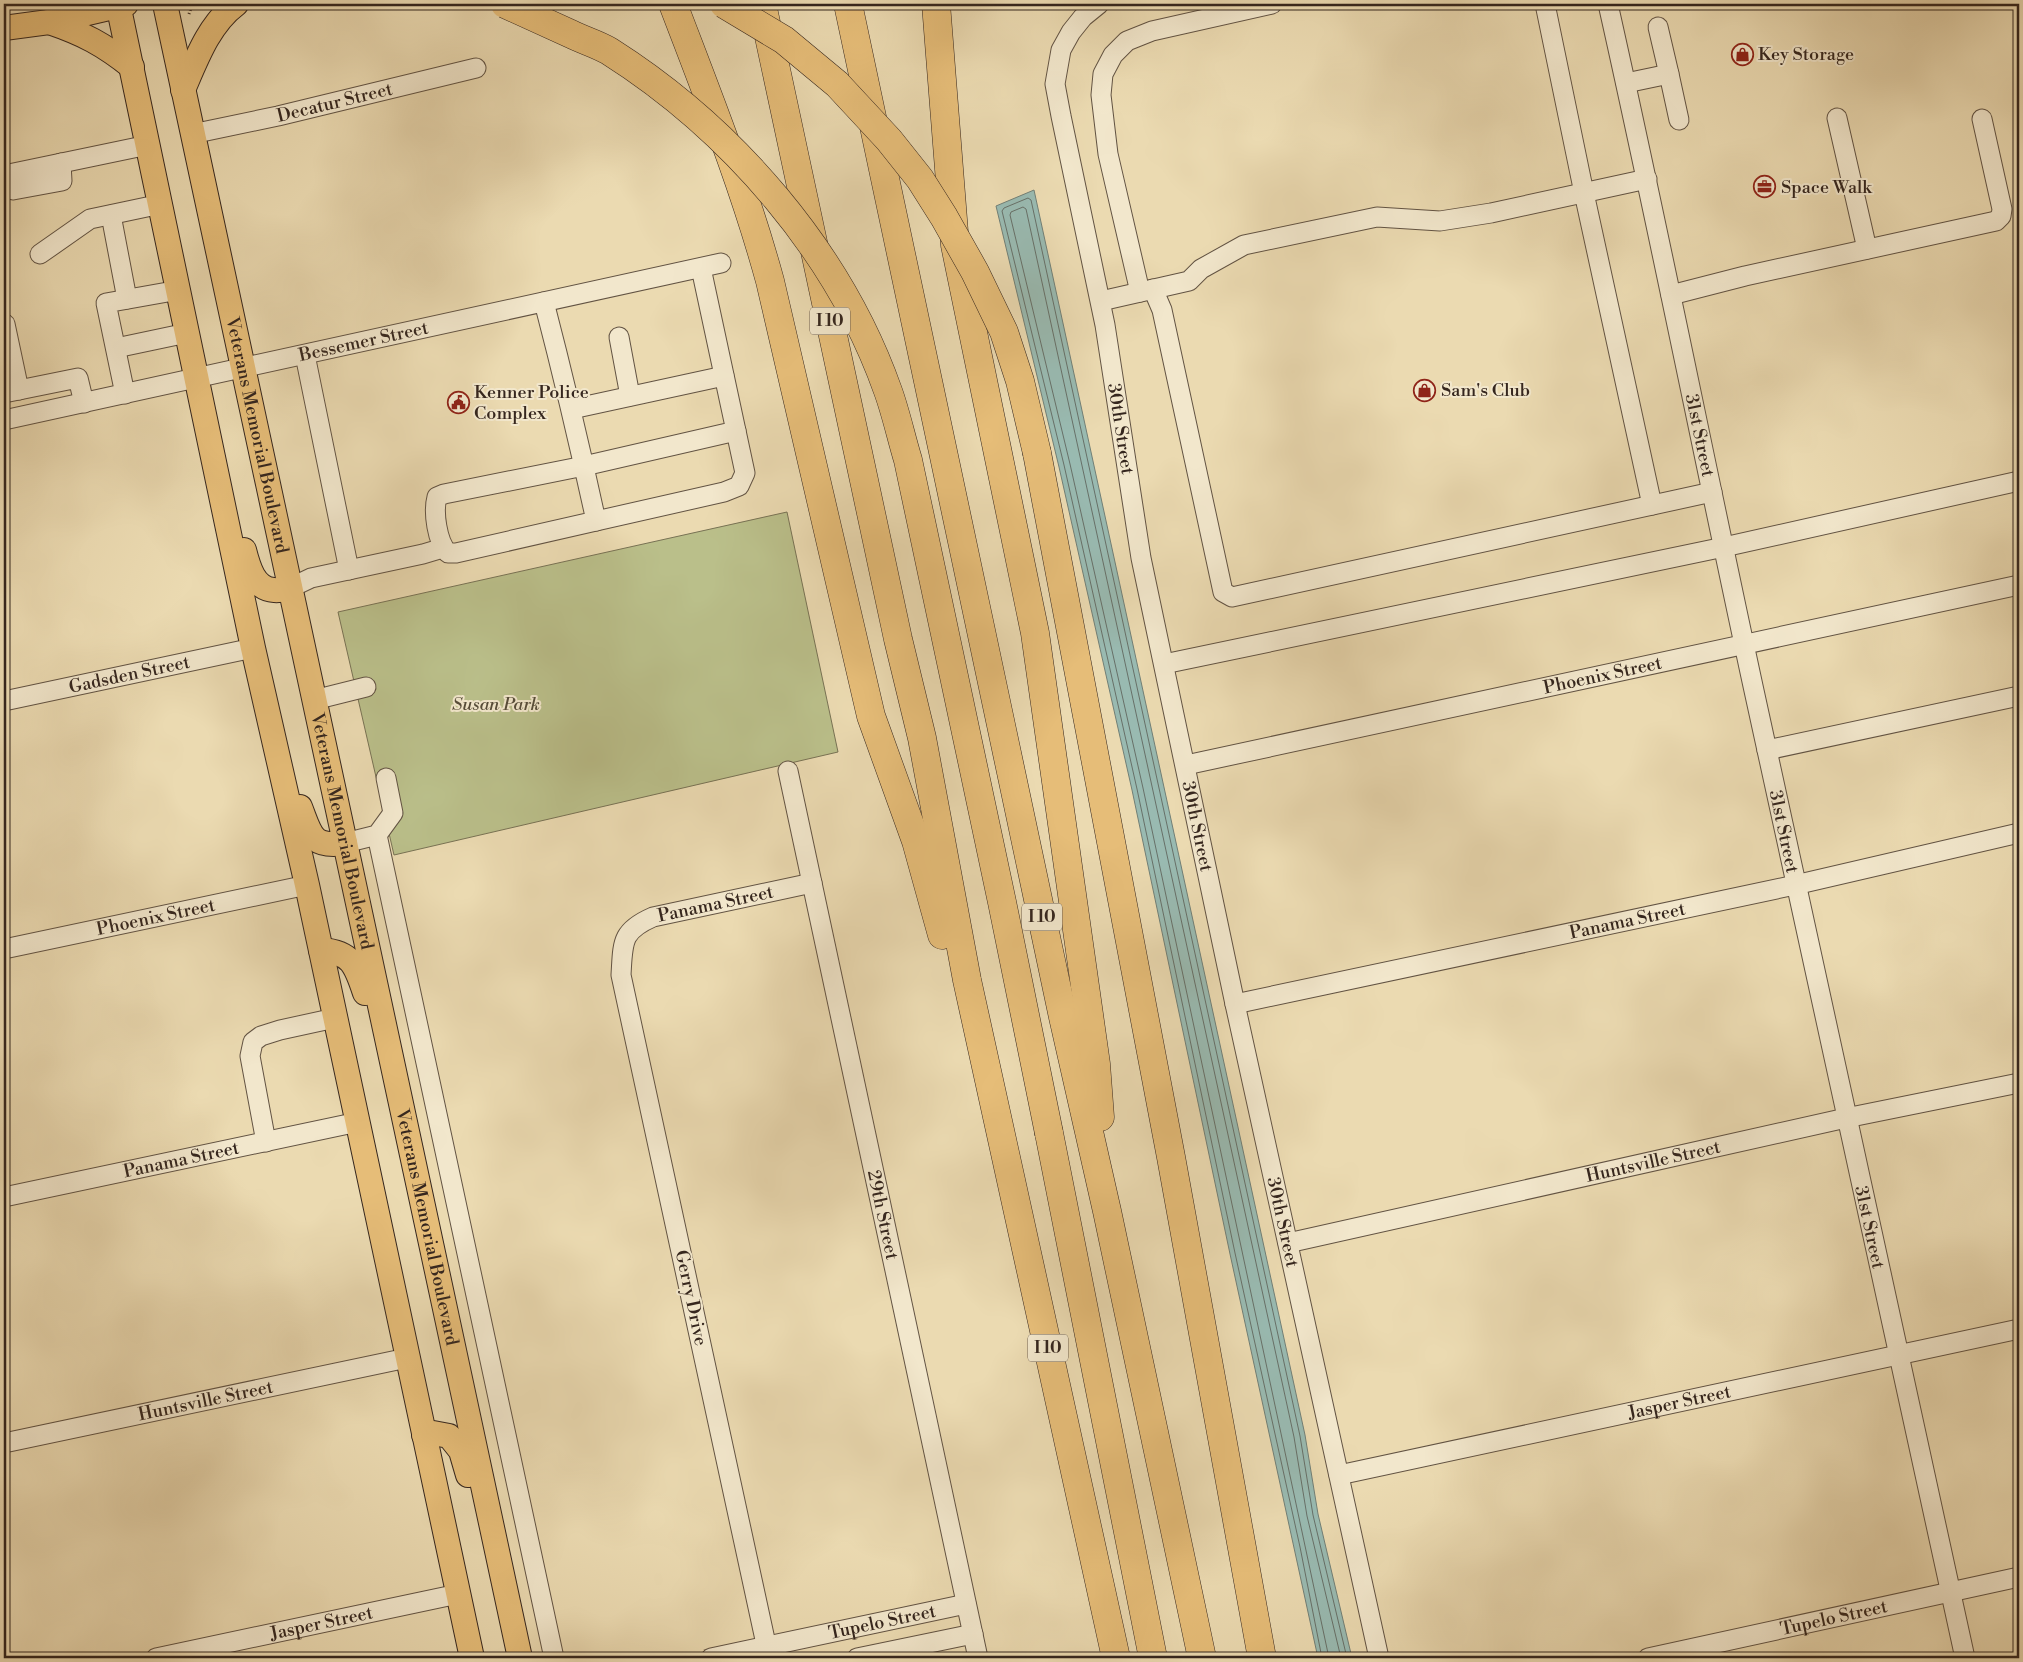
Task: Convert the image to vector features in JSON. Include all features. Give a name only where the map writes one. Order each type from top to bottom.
[{"type":"highway","points":[[505,4],[607,50],[670,95],[725,145],[765,185],[798,224],[834,279],[864,335],[888,390],[908,460],[1004,911],[1153,1658]]},
{"type":"highway","points":[[673,4],[758,236],[871,716],[916,841],[946,950],[967,980]]},
{"type":"highway","points":[[724,4],[784,40],[837,84],[889,140],[920,178],[975,272],[1004,332],[1020,381],[1037,453],[1171,1157],[1262,1658]]},
{"type":"highway","name":"I 10","points":[[762,4],[898,639],[922,738],[967,980],[1116,1658]]},
{"type":"highway","name":"I 10","points":[[848,4],[1063,1017],[1107,1211],[1202,1658]]},
{"type":"highway","points":[[936,4],[955,245],[1035,633],[1096,1064],[1107,1211]]},
{"type":"main road","points":[[4,28],[49,22],[121,4],[132,67],[253,648],[307,885],[472,1658]]},
{"type":"main road","name":"Veterans Memorial Boulevard","points":[[165,4],[520,1658]]},
{"type":"main road","points":[[183,90],[200,52],[217,23],[236,4]]},
{"type":"main road","points":[[49,22],[74,30],[105,46],[132,67]]},
{"type":"main road","points":[[212,448],[250,570],[259,584],[273,590],[290,588]]},
{"type":"main road","points":[[277,752],[309,831],[316,841],[325,844],[345,843]]},
{"type":"main road","points":[[321,950],[342,954],[356,966],[400,1104]]},
{"type":"main road","points":[[424,1435],[433,1433],[449,1436],[461,1451],[507,1598]]},
{"type":"street","name":"30th Street","points":[[1099,4],[1082,16],[1061,50],[1055,84],[1060,116],[1101,301],[1141,558],[1235,1004],[1379,1658]]},
{"type":"street","points":[[1272,4],[1196,12],[1127,41],[1114,55],[1103,74],[1101,95],[1108,154],[1147,291],[1162,310],[1223,592],[1232,597],[1712,492]]},
{"type":"street","points":[[1545,4],[1652,505]]},
{"type":"street","name":"31st Street","points":[[1608,4],[1647,179],[1744,646],[1897,1356],[1965,1658]]},
{"type":"street","points":[[1658,27],[1679,120]]},
{"type":"street","name":"Decatur Street","points":[[192,134],[278,116],[476,68]]},
{"type":"street","points":[[1626,83],[1669,74]]},
{"type":"street","points":[[1837,118],[1867,249]]},
{"type":"street","points":[[1671,295],[1996,221],[2001,216],[2002,209],[1982,119]]},
{"type":"street","points":[[4,175],[148,144]]},
{"type":"street","points":[[4,182],[13,190],[62,181],[61,163]]},
{"type":"street","points":[[1101,301],[1189,281],[1202,269],[1244,245],[1377,217],[1440,221],[1491,213],[1647,179]]},
{"type":"street","points":[[40,254],[90,219],[161,204]]},
{"type":"street","points":[[111,215],[127,299]]},
{"type":"street","name":"Bessemer Street","points":[[4,420],[721,263]]},
{"type":"street","points":[[701,268],[724,376],[736,431],[745,473],[740,486],[724,492],[456,553],[448,553],[443,548],[434,509],[436,498],[736,431]]},
{"type":"street","points":[[125,394],[106,303],[178,290]]},
{"type":"street","points":[[544,302],[572,409],[596,521]]},
{"type":"street","points":[[5,324],[11,392],[78,378],[84,403]]},
{"type":"street","points":[[116,348],[188,333]]},
{"type":"street","points":[[619,337],[630,396]]},
{"type":"street","points":[[305,355],[349,570]]},
{"type":"street","points":[[572,409],[724,376]]},
{"type":"street","points":[[1164,664],[1724,547],[2019,481]]},
{"type":"street","points":[[290,588],[311,578],[443,548]]},
{"type":"street","name":"Phoenix Street","points":[[1186,765],[1744,646],[2019,585]]},
{"type":"street","name":"Gadsden Street","points":[[4,701],[253,648]]},
{"type":"street","points":[[314,700],[366,688]]},
{"type":"street","points":[[1767,750],[2019,696]]},
{"type":"street","name":"29th Street","points":[[788,771],[978,1658]]},
{"type":"street","points":[[345,843],[377,835],[393,813],[386,778]]},
{"type":"street","name":"Panama Street","points":[[1235,1004],[1796,885],[2019,833]]},
{"type":"street","points":[[377,835],[554,1658]]},
{"type":"street","name":"Panama Street","points":[[625,938],[636,925],[653,917],[812,883]]},
{"type":"street","name":"Phoenix Street","points":[[4,949],[307,885]]},
{"type":"street","name":"Gerry Drive","points":[[625,938],[621,974],[767,1652]]},
{"type":"street","points":[[266,1142],[250,1056],[253,1042],[261,1036],[280,1030],[335,1018]]},
{"type":"street","name":"Huntsville Street","points":[[1288,1244],[1846,1118],[2019,1083]]},
{"type":"street","name":"Panama Street","points":[[4,1197],[358,1122]]},
{"type":"street","name":"Jasper Street","points":[[1339,1475],[2019,1329]]},
{"type":"street","name":"Huntsville Street","points":[[4,1443],[408,1358]]},
{"type":"street","name":"Tupelo Street","points":[[1648,1658],[2019,1577]]},
{"type":"street","name":"Jasper Street","points":[[156,1658],[458,1594]]},
{"type":"street","name":"Tupelo Street","points":[[711,1658],[767,1652],[966,1604]]},
{"type":"street","name":"Tupelo Street","points":[[857,1658],[973,1634]]},
{"type":"green space","name":"Susan Park","points":[[787,512],[838,752],[394,855],[338,612]]},
{"type":"water","points":[[1034,190],[1305,1435],[1318,1514],[1352,1658],[1318,1658],[1132,790],[1059,467],[996,206]]},
{"type":"place","name":"Key Storage","points":[[1742,54]]},
{"type":"place","name":"Space Walk","points":[[1765,187]]},
{"type":"place","name":"Sam's Club","points":[[1425,390]]},
{"type":"place","name":"Kenner Police Complex","points":[[458,402]]}]
